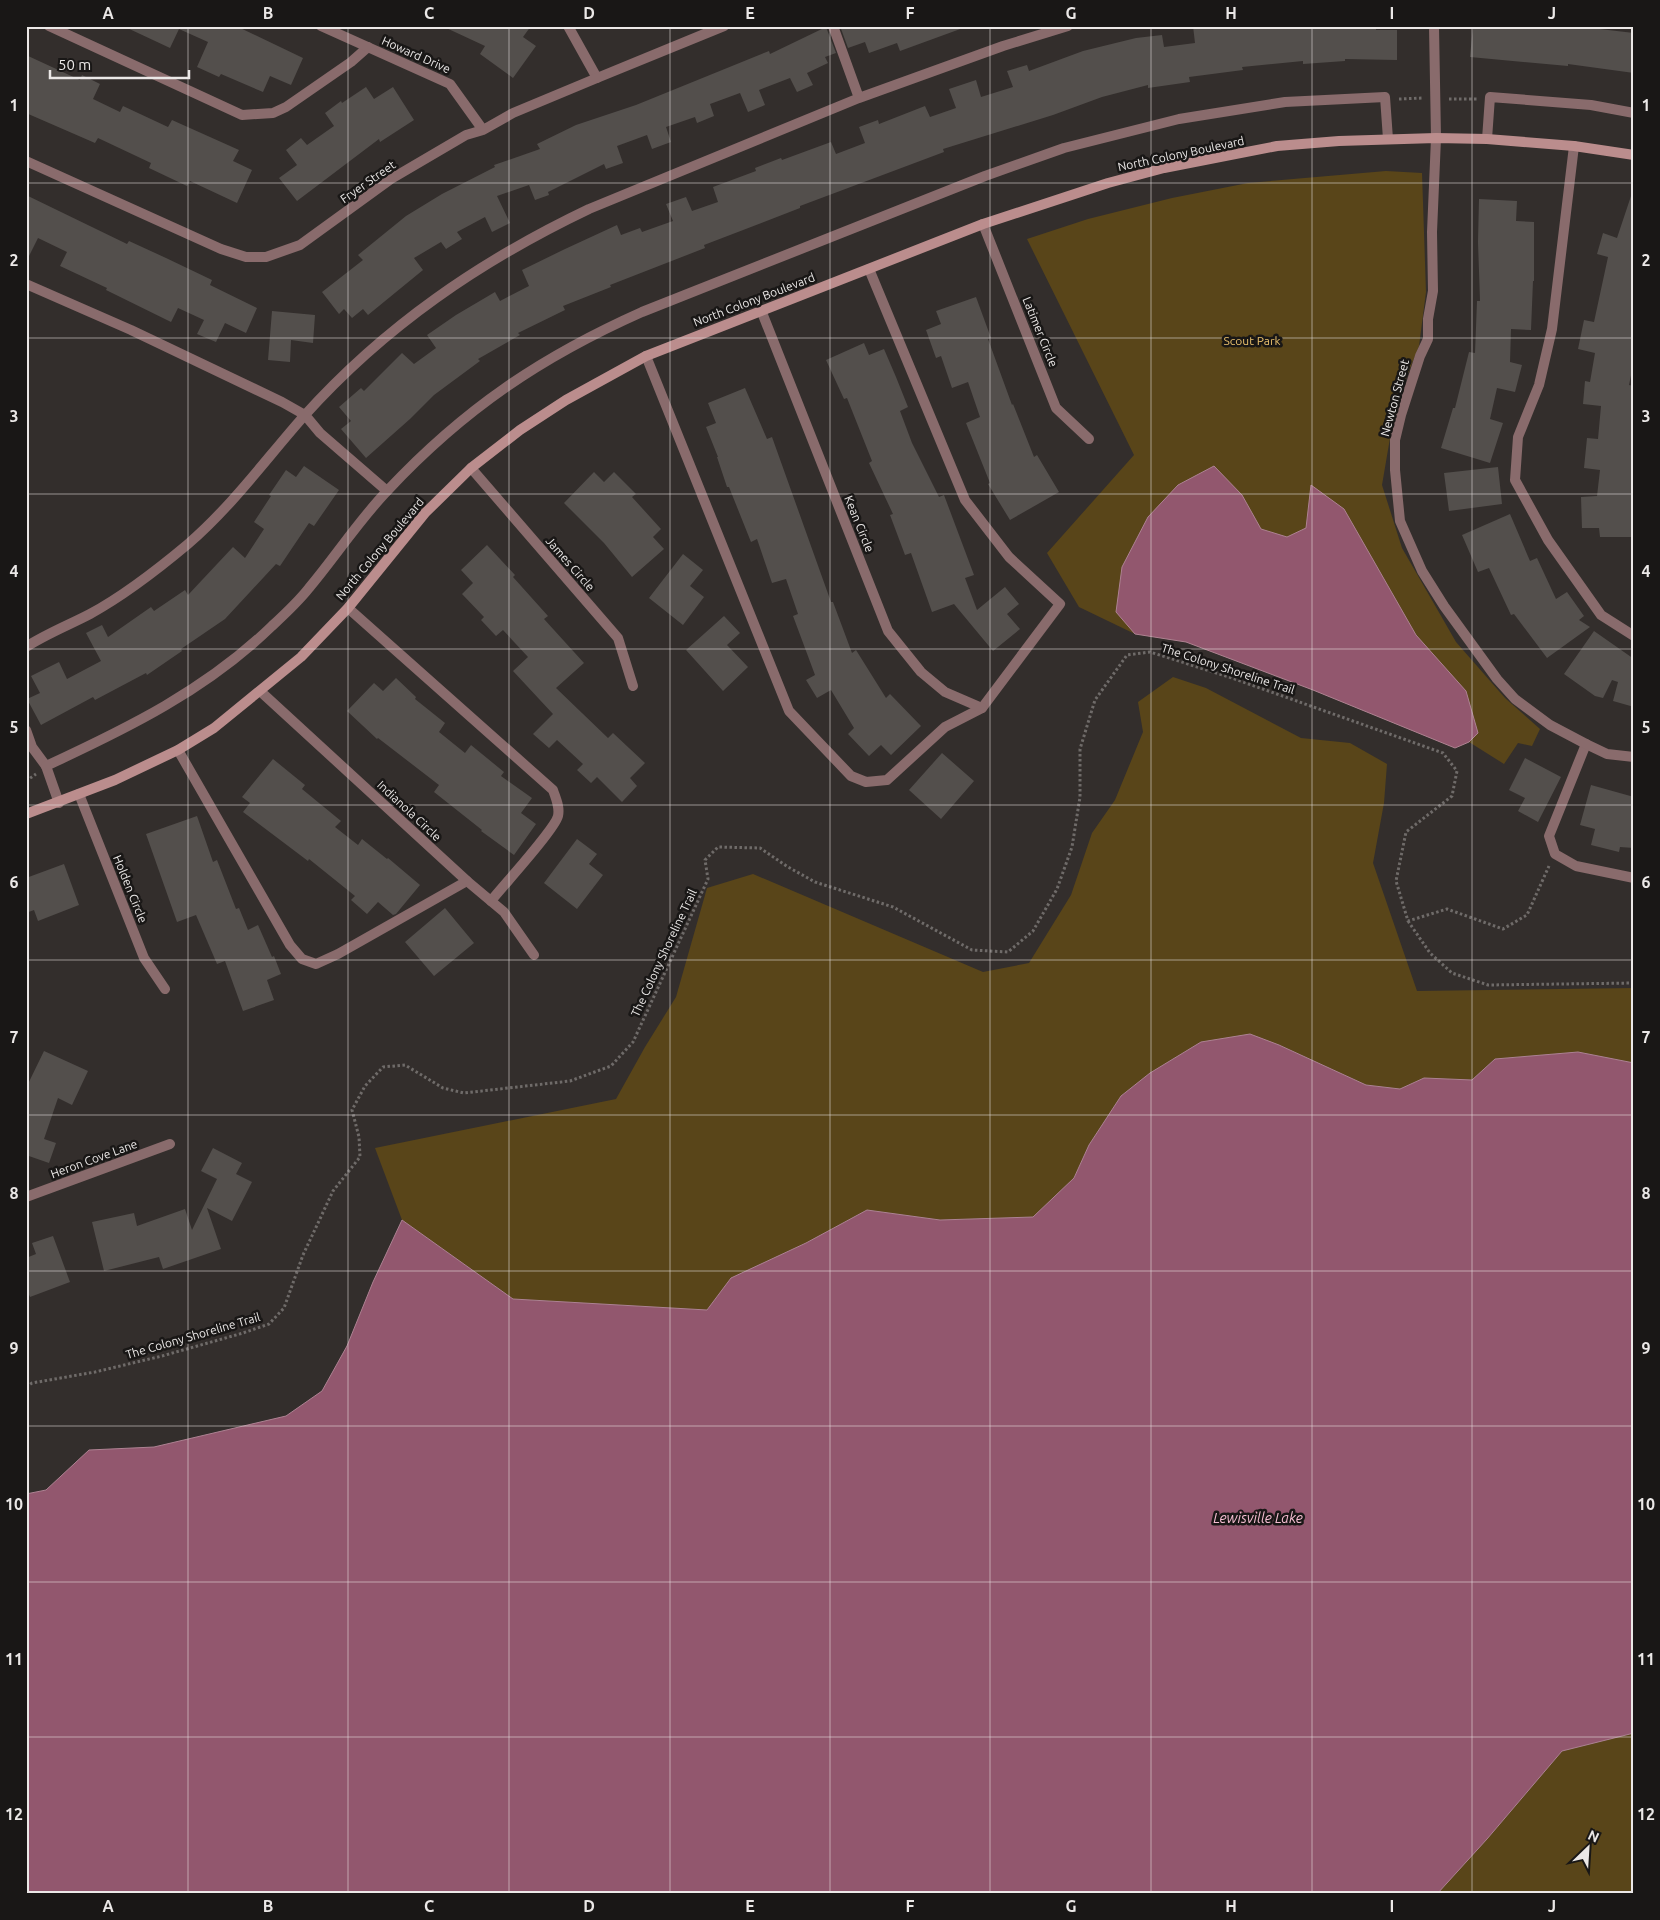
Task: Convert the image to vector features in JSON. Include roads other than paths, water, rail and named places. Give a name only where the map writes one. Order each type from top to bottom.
[{"type":"main road","name":"North Colony Boulevard","points":[[26,814],[59,803],[115,780],[178,750],[214,728],[302,657],[348,608],[425,513],[471,468],[520,430],[566,400],[646,356],[983,224],[1108,183],[1164,168],[1277,146],[1388,139],[1487,139],[1574,146],[1634,155]]},
{"type":"street","points":[[49,26],[242,114],[273,113],[286,107],[351,62],[368,47]]},
{"type":"street","name":"Howard Drive","points":[[321,26],[450,84],[483,130]]},
{"type":"street","points":[[568,26],[597,78]]},
{"type":"street","name":"Fryer Street","points":[[26,160],[221,249],[246,257],[266,257],[300,245],[391,179],[466,136],[483,130],[513,113],[597,78],[700,31],[724,26]]},
{"type":"street","points":[[833,26],[859,98]]},
{"type":"street","points":[[26,647],[91,613],[139,583],[188,544],[242,490],[305,415],[368,352],[407,319],[465,277],[548,229],[589,209],[859,98],[1003,46],[1068,26]]},
{"type":"street","name":"Newton Street","points":[[1434,26],[1436,138],[1432,232],[1433,290],[1428,319],[1428,339],[1420,356],[1406,398],[1395,440],[1395,470],[1400,520],[1422,571],[1439,599],[1497,679],[1514,699],[1550,724],[1586,744],[1607,754],[1634,757]]},
{"type":"street","points":[[46,766],[123,730],[162,709],[227,664],[271,627],[308,590],[387,491],[448,431],[494,394],[546,360],[610,326],[976,180],[1064,148],[1180,119],[1285,102],[1386,97],[1388,139]]},
{"type":"street","points":[[1487,139],[1490,98],[1591,105],[1634,113]]},
{"type":"street","points":[[1574,146],[1552,329],[1539,385],[1518,437],[1514,480],[1548,540],[1601,615],[1634,636]]},
{"type":"street","name":"Latimer Circle","points":[[983,224],[1056,408],[1089,439]]},
{"type":"street","points":[[646,356],[789,711],[851,776],[866,782],[887,780],[945,727],[982,708],[1060,604],[1008,557],[964,500],[869,269]]},
{"type":"street","points":[[26,284],[131,330],[282,402],[305,415],[320,433],[387,491]]},
{"type":"street","name":"Kean Circle","points":[[761,310],[888,631],[921,672],[945,692],[982,708]]},
{"type":"street","name":"James Circle","points":[[471,468],[618,638],[633,686]]},
{"type":"street","points":[[348,608],[553,790],[559,807],[558,818],[491,900]]},
{"type":"street","name":"Indianola Circle","points":[[260,691],[466,881],[504,912],[534,955]]},
{"type":"street","points":[[26,730],[32,747],[46,766],[59,803]]},
{"type":"street","points":[[1586,744],[1549,836],[1554,854],[1576,866],[1634,878]]},
{"type":"street","points":[[178,750],[290,945],[302,959],[316,964],[338,954],[466,881]]},
{"type":"street","name":"Holden Circle","points":[[79,794],[144,958],[165,988]]},
{"type":"street","name":"Heron Cove Lane","points":[[26,1197],[170,1144]]},
{"type":"water","points":[[1214,466],[1242,495],[1261,529],[1287,537],[1306,528],[1311,485],[1344,509],[1416,635],[1466,691],[1478,733],[1469,742],[1455,748],[1313,690],[1186,642],[1135,634],[1116,612],[1122,567],[1148,517],[1178,485]]},
{"type":"water","name":"Lewisville Lake","points":[[1250,1034],[1279,1045],[1366,1085],[1400,1089],[1424,1078],[1472,1080],[1495,1059],[1578,1052],[1634,1063],[1634,1733],[1562,1751],[1437,1894],[26,1894],[26,1494],[46,1490],[89,1450],[154,1447],[286,1416],[322,1391],[347,1346],[373,1282],[402,1220],[513,1299],[707,1310],[731,1278],[806,1243],[867,1210],[940,1220],[1033,1217],[1074,1178],[1089,1145],[1121,1096],[1150,1073],[1201,1042]]},
{"type":"park label","name":"Scout Park","points":[[1252,341]]}]
